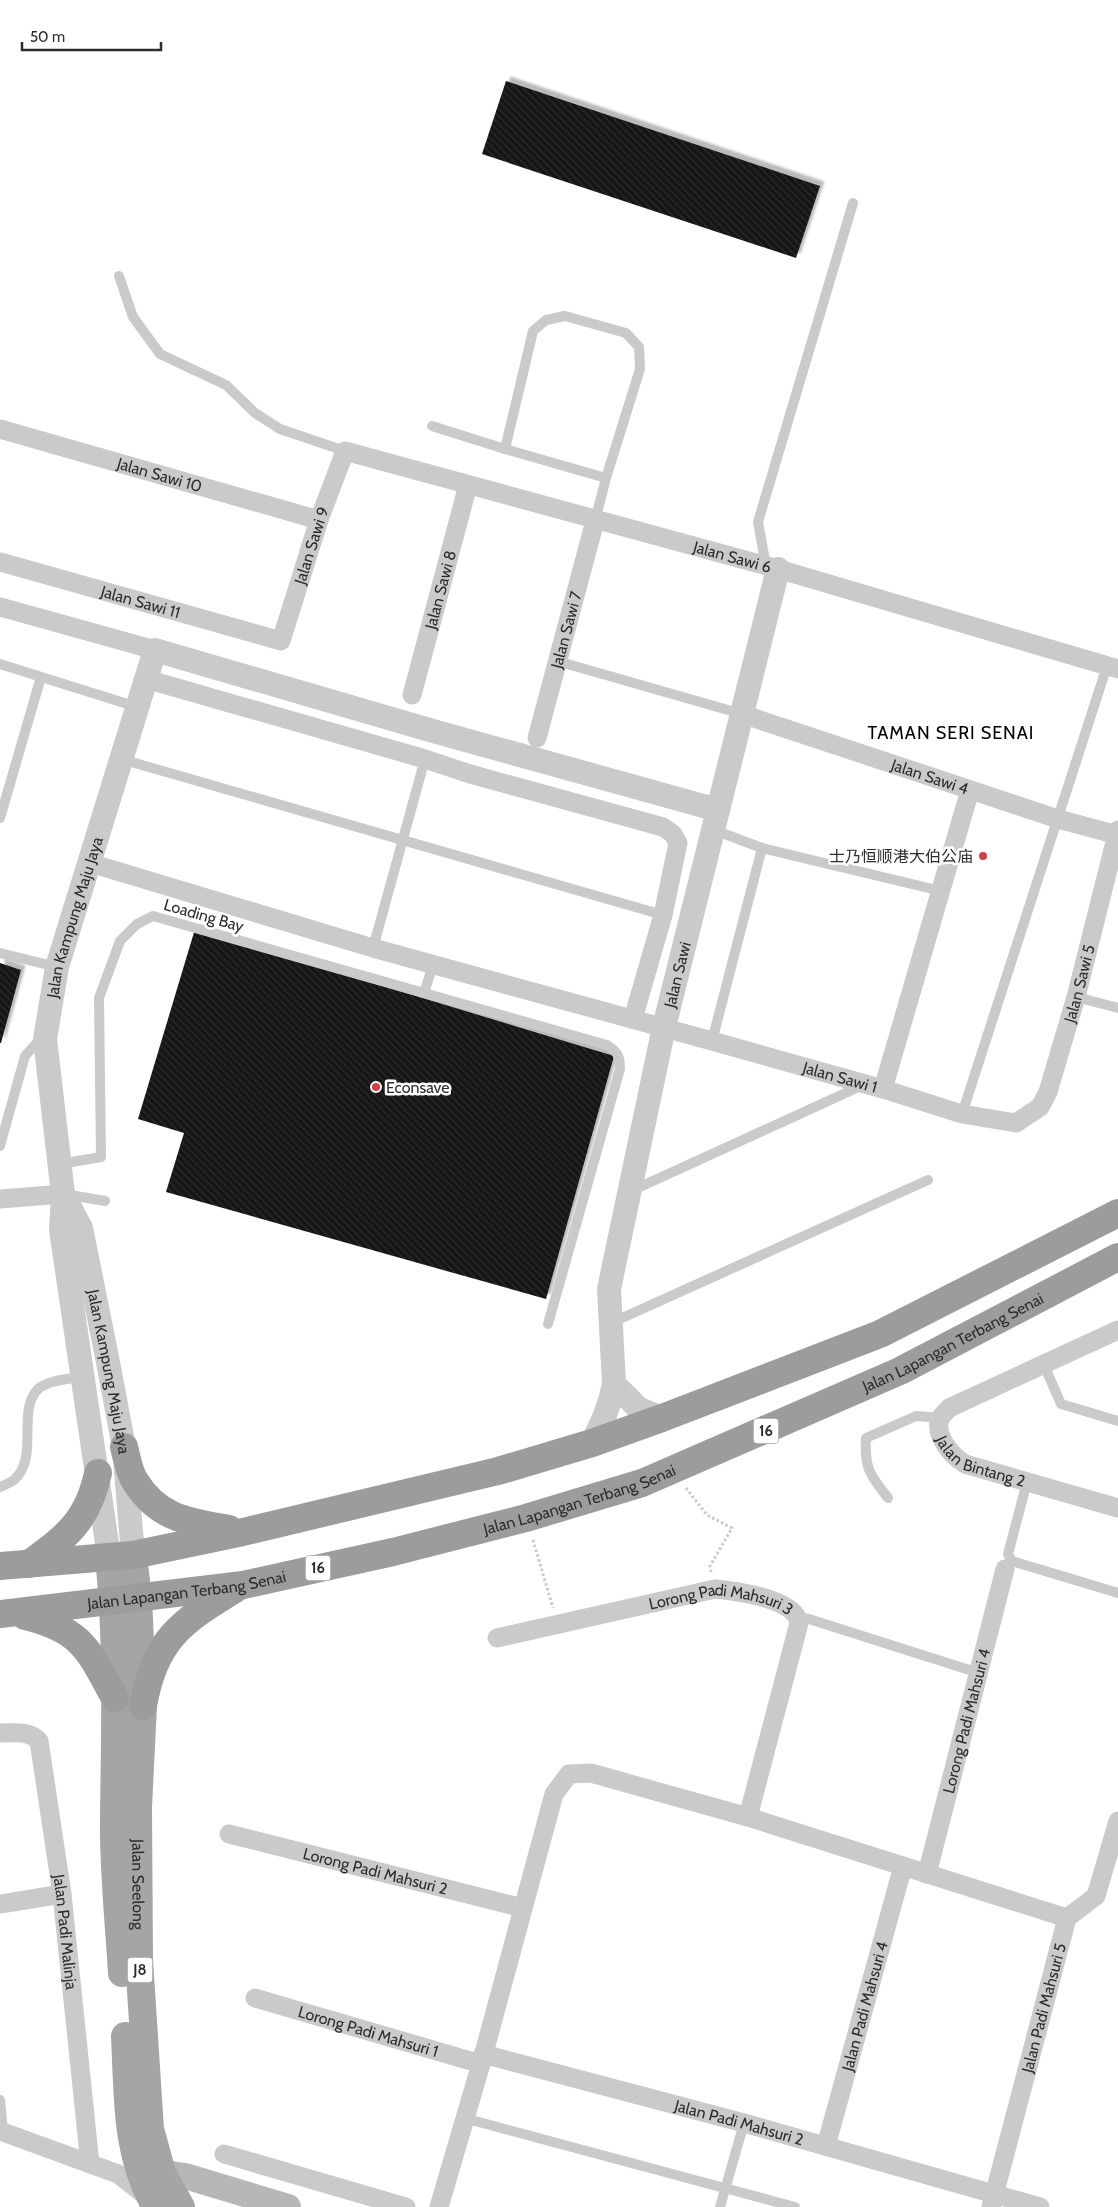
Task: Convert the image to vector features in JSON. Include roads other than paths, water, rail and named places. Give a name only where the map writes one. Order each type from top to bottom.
[{"type":"highway","points":[[0,1566],[121,1556],[243,1532],[498,1471],[592,1443],[880,1334],[1118,1213]]},
{"type":"highway","name":"Jalan Lapangan Terbang Senai","points":[[7,1614],[243,1585],[393,1552],[526,1518],[642,1484],[900,1371],[1118,1257]]},
{"type":"highway","points":[[124,1447],[134,1480],[151,1500],[168,1514],[189,1522],[243,1532]]},
{"type":"highway","points":[[29,1564],[73,1529],[94,1495],[98,1474]]},
{"type":"highway","points":[[143,1706],[148,1681],[155,1663],[163,1646],[177,1629],[192,1616],[243,1585]]},
{"type":"highway","points":[[7,1614],[58,1626],[73,1635],[92,1657],[115,1698]]},
{"type":"main road","name":"Jalan Seelong","points":[[121,1556],[143,1706],[138,1807],[139,1960],[150,2129],[140,2172]]},
{"type":"main road","name":"Jalan Seelong","points":[[126,1600],[115,1698],[114,1818],[130,2130],[140,2172],[160,2205]]},
{"type":"main road","name":"Jalan Seelong","points":[[140,2172],[181,2207]]},
{"type":"main road","points":[[140,2172],[185,2176],[288,2207]]},
{"type":"street","name":"Jalan Sawi 10","points":[[0,429],[319,520]]},
{"type":"street","name":"Jalan Sawi 6","points":[[345,451],[772,568],[1113,667]]},
{"type":"street","name":"Jalan Sawi 9","points":[[281,641],[319,520],[345,451]]},
{"type":"street","name":"Jalan Sawi 8","points":[[412,695],[468,485]]},
{"type":"street","name":"Jalan Sawi 7","points":[[537,738],[594,520]]},
{"type":"street","name":"Jalan Sawi 11","points":[[0,562],[281,641]]},
{"type":"street","name":"Jalan Sawi","points":[[592,1443],[608,1410],[614,1384],[609,1289],[664,1027],[742,714],[772,568]]},
{"type":"street","points":[[0,607],[432,731],[716,820]]},
{"type":"street","name":"Jalan Kampung Maju Jaya","points":[[121,1556],[98,1474],[82,1377],[61,1230],[63,1194],[46,1032],[57,967],[155,650]]},
{"type":"street","points":[[146,680],[425,759],[470,774],[664,827],[673,834],[678,843],[663,915],[633,1019]]},
{"type":"street","name":"Jalan Sawi 4","points":[[742,714],[1058,819],[1118,833]]},
{"type":"street","points":[[883,1090],[970,790]]},
{"type":"street","name":"Jalan Sawi 5","points":[[1016,1123],[1040,1107],[1048,1092],[1076,997],[1118,833]]},
{"type":"street","name":"Jalan Sawi 1","points":[[90,863],[373,948],[664,1027],[962,1114],[1016,1123]]},
{"type":"street","points":[[0,1199],[63,1194]]},
{"type":"street","name":"Jalan Kampung Maju Jaya","points":[[63,1194],[81,1228],[124,1447],[121,1556]]},
{"type":"street","name":"Jalan Bintang 2","points":[[1118,1330],[949,1408],[940,1418],[939,1434],[953,1457],[965,1464],[1118,1508]]},
{"type":"street","points":[[614,1384],[639,1409],[662,1418]]},
{"type":"street","name":"Lorong Padi Mahsuri 4","points":[[927,1874],[1005,1569]]},
{"type":"street","name":"Lorong Padi Mahsuri 3","points":[[497,1638],[715,1589],[747,1592],[780,1604],[798,1617],[798,1623],[748,1817]]},
{"type":"street","name":"Jalan Padi Malinja","points":[[0,1733],[26,1733],[34,1736],[39,1741],[62,1894],[90,2164]]},
{"type":"street","points":[[442,2206],[464,2118],[482,2059],[554,1794],[569,1774],[591,1773],[748,1817],[1068,1918],[1096,1896],[1118,1821]]},
{"type":"street","name":"Lorong Padi Mahsuri 2","points":[[229,1834],[523,1908]]},
{"type":"street","name":"Jalan Padi Mahsuri 4","points":[[826,2146],[904,1866]]},
{"type":"street","points":[[0,1904],[62,1894]]},
{"type":"street","name":"Jalan Padi Mahsuri 5","points":[[992,2200],[1068,1918]]},
{"type":"street","name":"Lorong Padi Mahsuri 1","points":[[255,1998],[482,2059]]},
{"type":"street","name":"Jalan Padi Mahsuri 2","points":[[482,2059],[744,2123],[826,2146],[992,2200],[1040,2207]]},
{"type":"street","points":[[1,2132],[90,2164],[140,2172]]},
{"type":"street","points":[[224,2154],[406,2207]]},
{"type":"lane","points":[[772,568],[758,522],[853,203]]},
{"type":"lane","points":[[119,276],[133,317],[160,354],[226,385],[239,395],[256,413],[280,429],[345,451]]},
{"type":"lane","points":[[504,449],[533,331],[546,320],[565,316],[626,333],[639,347],[640,369],[594,520]]},
{"type":"lane","points":[[432,426],[606,478]]},
{"type":"lane","points":[[558,661],[742,714]]},
{"type":"lane","points":[[0,664],[137,707]]},
{"type":"lane","points":[[962,1114],[1058,819],[1113,667]]},
{"type":"lane","points":[[0,818],[41,676]]},
{"type":"lane","points":[[122,759],[663,915]]},
{"type":"lane","points":[[373,948],[425,759]]},
{"type":"lane","points":[[716,820],[762,848],[941,891]]},
{"type":"lane","points":[[712,1041],[762,848]]},
{"type":"lane","name":"Loading Bay","points":[[60,1164],[101,1157],[98,998],[120,941],[137,924],[154,916],[424,993]]},
{"type":"lane","points":[[0,953],[57,967]]},
{"type":"lane","points":[[433,965],[424,993],[607,1046],[614,1049],[620,1059],[620,1069],[548,1324]]},
{"type":"lane","points":[[1076,997],[1118,1008]]},
{"type":"lane","points":[[0,1146],[25,1056],[46,1032]]},
{"type":"lane","points":[[629,1192],[864,1084]]},
{"type":"lane","points":[[610,1324],[928,1180]]},
{"type":"lane","points":[[63,1194],[105,1201]]},
{"type":"lane","points":[[1044,1365],[1061,1404],[1118,1421]]},
{"type":"lane","points":[[0,1487],[14,1480],[24,1465],[28,1449],[30,1401],[38,1388],[50,1383],[82,1377]]},
{"type":"lane","points":[[888,1498],[871,1476],[865,1458],[866,1438],[916,1416],[940,1418]]},
{"type":"lane","points":[[1027,1482],[1008,1554],[1012,1561],[1118,1593]]},
{"type":"lane","points":[[798,1617],[979,1672]]},
{"type":"lane","points":[[0,2100],[1,2132]]},
{"type":"lane","points":[[464,2118],[795,2207]]},
{"type":"lane","points":[[720,2207],[744,2123]]},
{"type":"place","name":"士乃恒顺港大伯公庙","points":[[983,856]]},
{"type":"place","name":"Econsave","points":[[376,1087]]},
{"type":"district","name":"TAMAN SERI SENAI","points":[[951,733]]}]
